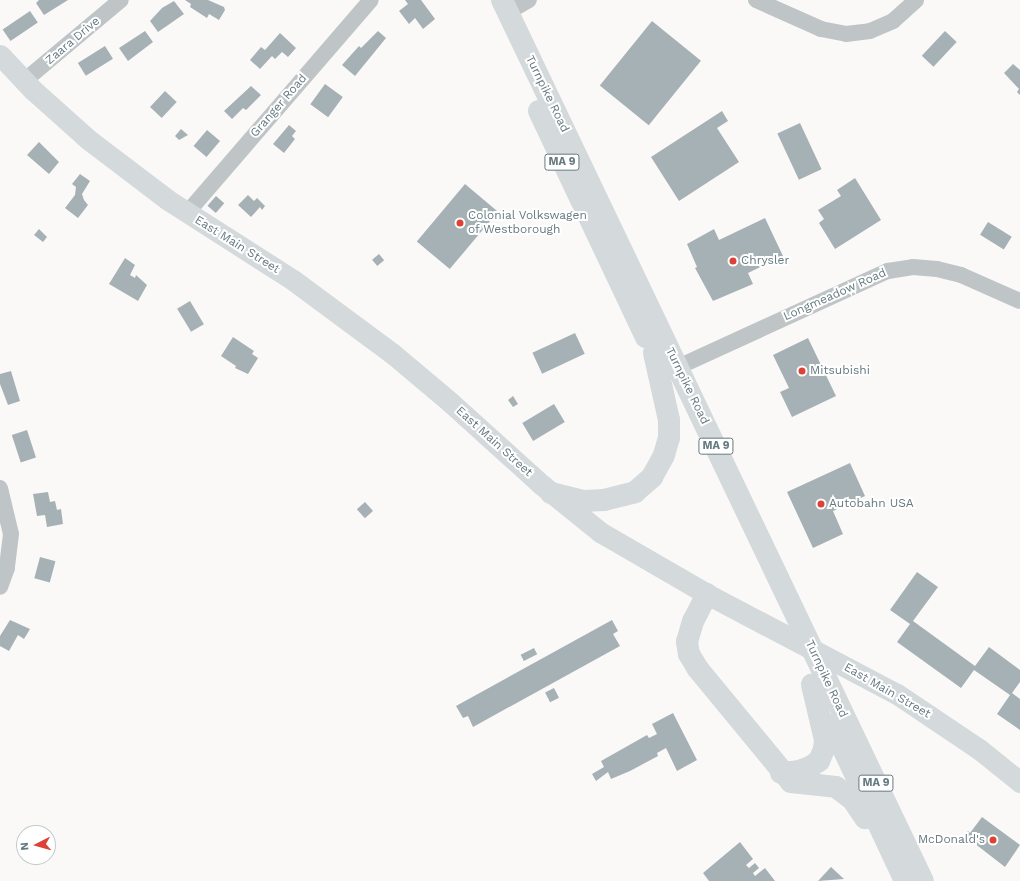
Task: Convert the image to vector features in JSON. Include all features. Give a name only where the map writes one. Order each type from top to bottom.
[{"type":"highway","name":"Turnpike Road","points":[[486,0],[779,612],[913,859],[923,881]]},
{"type":"highway","name":"Turnpike Road","points":[[505,6],[801,626],[816,681],[889,850],[905,881]]},
{"type":"highway","points":[[551,493],[584,501],[604,500],[635,492],[652,477],[664,456],[669,438],[669,420],[654,353]]},
{"type":"highway","points":[[706,594],[689,630],[687,642],[689,654],[698,669],[781,773],[791,782],[825,785],[846,793],[889,850]]},
{"type":"highway","points":[[781,773],[799,772],[810,767],[818,760],[824,749],[825,740],[816,681]]},
{"type":"highway","points":[[913,859],[922,866],[933,881]]},
{"type":"main road","name":"East Main Street","points":[[0,55],[24,81],[89,140],[188,213],[293,280],[393,354],[450,402],[551,493],[600,532],[706,594],[896,694],[979,749],[1020,782]]},
{"type":"street","name":"Zaara Drive","points":[[24,81],[121,0]]},
{"type":"street","name":"Granger Road","points":[[188,213],[371,0]]},
{"type":"street","points":[[505,6],[529,0]]},
{"type":"street","points":[[756,0],[821,29],[846,34],[870,31],[893,21],[916,0]]},
{"type":"street","name":"Longmeadow Road","points":[[678,366],[888,271],[913,267],[937,269],[967,278],[1020,300]]},
{"type":"street","points":[[0,488],[11,534],[7,568],[0,587]]},
{"type":"building","points":[[39,0],[68,0],[44,15],[36,3]]},
{"type":"building","points":[[185,0],[208,0],[224,7],[225,10],[219,20],[209,14],[207,18],[190,7],[191,4]]},
{"type":"building","points":[[405,0],[421,0],[435,19],[423,29],[415,18],[409,24],[399,11],[408,4]]},
{"type":"building","points":[[174,1],[184,14],[158,32],[150,21],[162,8]]},
{"type":"building","points":[[30,11],[38,23],[10,41],[3,29]]},
{"type":"building","points":[[652,21],[701,61],[649,125],[600,86]]},
{"type":"building","points":[[145,31],[153,42],[128,61],[119,48]]},
{"type":"building","points":[[378,31],[386,38],[355,76],[342,65],[359,46],[361,48]]},
{"type":"building","points":[[945,31],[957,42],[934,67],[922,56]]},
{"type":"building","points":[[280,33],[296,48],[288,57],[282,52],[275,59],[272,56],[260,69],[250,60],[261,47],[265,50]]},
{"type":"building","points":[[105,46],[113,59],[86,76],[78,63]]},
{"type":"building","points":[[1013,64],[1020,70],[1020,95],[1017,92],[1019,89],[1004,73]]},
{"type":"building","points":[[325,84],[343,97],[328,117],[310,104]]},
{"type":"building","points":[[251,86],[261,95],[246,110],[243,108],[232,119],[224,111]]},
{"type":"building","points":[[165,91],[177,102],[162,118],[150,107]]},
{"type":"building","points":[[722,111],[728,121],[717,128],[739,162],[679,201],[651,157]]},
{"type":"building","points":[[800,123],[822,169],[799,180],[777,134]]},
{"type":"building","points":[[289,125],[296,131],[292,136],[295,139],[284,153],[273,144]]},
{"type":"building","points":[[181,129],[188,135],[179,140],[175,136]]},
{"type":"building","points":[[207,130],[220,141],[207,157],[194,146]]},
{"type":"building","points":[[39,142],[59,162],[49,174],[27,155]]},
{"type":"building","points":[[80,174],[90,181],[82,194],[88,205],[78,218],[65,208],[75,195],[76,187],[72,184]]},
{"type":"building","points":[[855,178],[881,220],[835,249],[819,223],[824,219],[818,210],[841,196],[837,190]]},
{"type":"building","name":"Colonial Volkswagen of Westborough","points":[[465,184],[498,212],[450,269],[417,241]]},
{"type":"building","points":[[248,195],[254,201],[257,198],[265,206],[262,210],[260,207],[251,217],[238,205]]},
{"type":"building","points":[[216,196],[224,203],[216,213],[207,206]]},
{"type":"building","name":"Chrysler","points":[[765,218],[783,256],[748,273],[753,284],[713,301],[695,268],[697,267],[687,244],[714,229],[719,240]]},
{"type":"building","points":[[988,222],[1012,237],[1004,250],[980,235]]},
{"type":"building","points":[[39,229],[47,237],[43,242],[34,235]]},
{"type":"building","points":[[379,254],[384,260],[377,266],[372,260]]},
{"type":"building","points":[[125,258],[135,265],[130,275],[135,278],[136,275],[147,285],[138,301],[109,284]]},
{"type":"building","points":[[190,301],[204,324],[191,332],[177,309]]},
{"type":"building","points":[[575,333],[585,354],[542,374],[532,353]]},
{"type":"building","points":[[233,337],[254,351],[252,354],[258,358],[248,374],[235,368],[236,366],[221,356]]},
{"type":"building","name":"Mitsubishi","points":[[808,338],[836,396],[792,417],[780,392],[789,388],[773,355]]},
{"type":"building","points":[[11,371],[20,401],[8,405],[0,384],[0,374]]},
{"type":"building","points":[[513,396],[518,404],[513,407],[508,400]]},
{"type":"building","points":[[554,404],[565,422],[533,441],[522,423]]},
{"type":"building","points":[[27,430],[36,458],[21,463],[12,435]]},
{"type":"building","name":"Autobahn USA","points":[[850,463],[865,496],[833,511],[843,534],[813,548],[787,492]]},
{"type":"building","points":[[48,492],[50,502],[55,501],[57,510],[61,509],[63,524],[47,527],[45,515],[37,516],[33,494]]},
{"type":"building","points":[[365,502],[373,511],[365,518],[357,509]]},
{"type":"building","points":[[40,557],[55,561],[50,582],[34,578]]},
{"type":"building","points":[[917,572],[938,587],[913,621],[975,666],[989,647],[1020,670],[1020,682],[1012,693],[1020,699],[1020,730],[997,714],[1010,695],[974,670],[961,688],[897,642],[910,624],[890,610]]},
{"type":"building","points":[[10,620],[30,629],[24,639],[18,635],[9,651],[0,646],[0,636]]},
{"type":"building","points":[[612,620],[618,631],[613,634],[620,646],[473,727],[468,716],[463,718],[456,706]]},
{"type":"building","points":[[534,648],[537,654],[524,661],[521,655]]},
{"type":"building","points":[[554,688],[559,698],[550,702],[545,693]]},
{"type":"building","points":[[673,713],[697,760],[677,771],[666,748],[657,753],[658,756],[630,771],[611,779],[608,772],[596,781],[592,774],[604,767],[601,761],[647,735],[649,738],[657,734],[652,724]]},
{"type":"building","name":"McDonald's","points":[[982,817],[1020,845],[1005,867],[965,836],[968,831],[970,833]]},
{"type":"building","points":[[740,842],[753,859],[746,865],[749,868],[755,863],[759,868],[753,873],[755,876],[765,868],[775,881],[709,881],[703,873]]},
{"type":"building","points":[[831,867],[844,879],[818,881]]},
{"type":"place","name":"Colonial Volkswagen of Westborough","points":[[460,223]]},
{"type":"place","name":"Chrysler","points":[[733,261]]},
{"type":"place","name":"Mitsubishi","points":[[802,371]]},
{"type":"place","name":"Autobahn USA","points":[[821,504]]},
{"type":"place","name":"McDonald's","points":[[993,840]]}]
